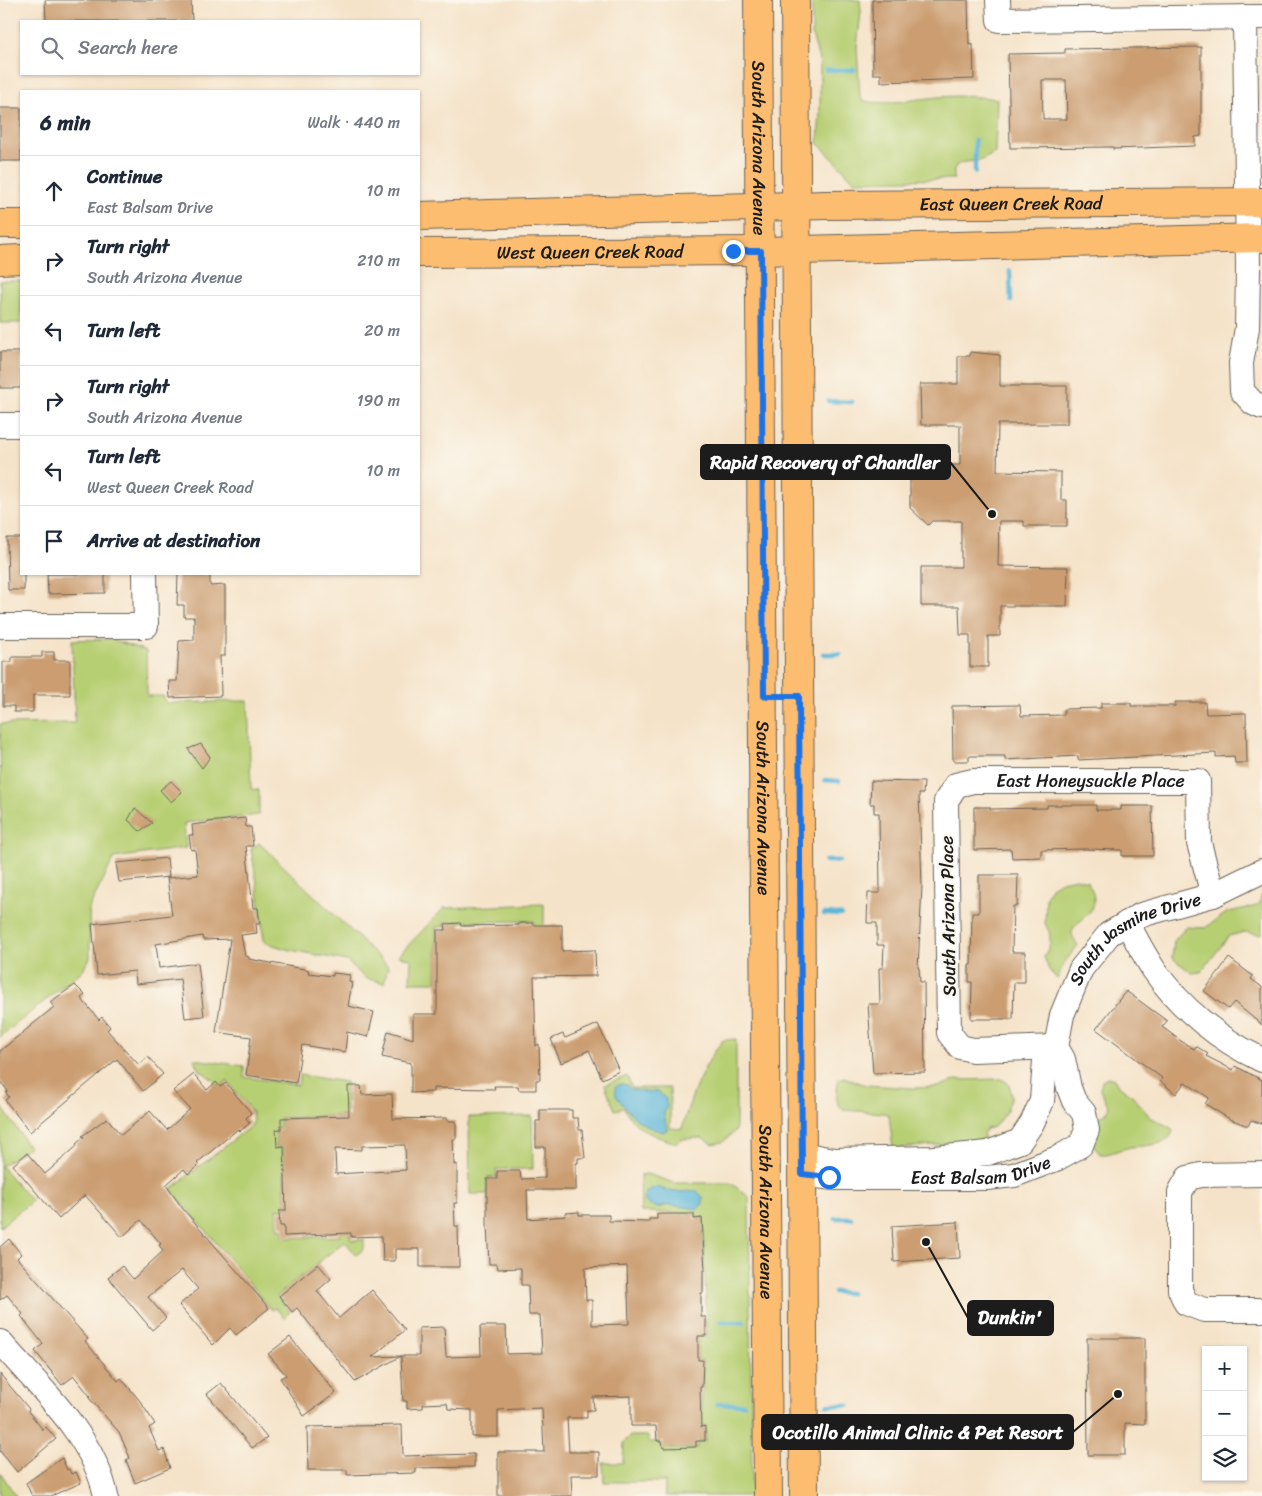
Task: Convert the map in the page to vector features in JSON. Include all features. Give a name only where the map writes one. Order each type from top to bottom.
[{"type":"main road","name":"South Arizona Avenue","points":[[758,0],[768,1496]]},
{"type":"main road","name":"South Arizona Avenue","points":[[795,0],[804,1496]]},
{"type":"main road","name":"East Queen Creek Road","points":[[760,206],[1255,203]]},
{"type":"main road","points":[[420,216],[760,206]]},
{"type":"main road","points":[[0,224],[20,224]]},
{"type":"main road","points":[[761,251],[1255,238]]},
{"type":"main road","name":"West Queen Creek Road","points":[[420,253],[761,251]]},
{"type":"main road","points":[[0,260],[20,259]]},
{"type":"main road","points":[[764,696],[799,696]]},
{"type":"street","points":[[999,10],[1253,17],[1255,238],[1247,328],[1241,363],[1242,391],[1253,403],[1262,406]]},
{"type":"street","points":[[1247,328],[1262,349]]},
{"type":"street","points":[[0,425],[20,425]]},
{"type":"street","points":[[0,626],[146,626],[145,575]]},
{"type":"street","name":"East Honeysuckle Place","points":[[956,785],[973,782],[1198,781],[1199,843],[1213,895]]},
{"type":"street","name":"South Arizona Place","points":[[956,785],[946,801],[949,1033],[960,1047],[973,1050],[1056,1047]]},
{"type":"street","name":"South Jasmine Drive","points":[[1051,1085],[1045,1060],[1056,1047],[1062,1014],[1081,968],[1109,934],[1141,914],[1213,895],[1262,871]]},
{"type":"street","points":[[1127,923],[1155,971],[1194,1014],[1234,1046],[1262,1060]]},
{"type":"street","name":"East Balsam Drive","points":[[802,1164],[833,1160],[934,1158],[988,1153],[1020,1141],[1032,1123],[1051,1085]]},
{"type":"street","name":"East Balsam Drive","points":[[802,1164],[834,1178],[987,1178],[1014,1175],[1058,1158],[1081,1145],[1087,1130],[1084,1113],[1074,1101],[1058,1098],[1051,1085]]},
{"type":"street","points":[[1262,1174],[1201,1175],[1188,1178],[1180,1192],[1180,1290],[1186,1303],[1204,1310],[1262,1310]]},
{"type":"street","points":[[0,1342],[74,1428],[99,1471],[106,1496]]},
{"type":"green space","points":[[812,0],[860,0],[861,12],[857,47],[860,97],[863,101],[888,102],[955,96],[997,99],[995,153],[982,160],[959,163],[954,169],[954,179],[854,181],[818,143],[820,64],[812,34]]},
{"type":"green space","points":[[0,281],[20,281],[20,323],[0,323]]},
{"type":"green space","points":[[111,639],[146,651],[147,696],[163,696],[167,703],[248,701],[251,789],[259,790],[259,815],[184,823],[186,848],[114,858],[89,908],[90,958],[82,971],[0,1037],[0,899],[2,897],[0,724],[75,723],[72,640]]},
{"type":"green space","points":[[259,843],[388,966],[384,983],[365,978],[347,961],[286,949],[264,942],[251,849]]},
{"type":"green space","points":[[1076,878],[1087,881],[1093,894],[1093,905],[1073,930],[1072,936],[1078,945],[1065,962],[1057,979],[1049,970],[1044,957],[1050,944],[1050,934],[1045,923],[1046,897],[1051,887],[1061,881]]},
{"type":"green space","points":[[1262,891],[1262,933],[1260,935],[1245,932],[1229,936],[1201,972],[1192,973],[1172,958],[1174,941],[1186,927],[1205,928],[1228,912],[1257,906],[1260,902]]},
{"type":"green space","points":[[544,904],[544,930],[535,928],[534,921],[444,922],[444,927],[436,927],[436,982],[410,982],[411,959],[398,956],[444,908]]},
{"type":"green space","points":[[736,1039],[736,1125],[735,1131],[723,1142],[712,1144],[702,1138],[681,1139],[677,1143],[669,1141],[653,1135],[640,1127],[624,1108],[615,1110],[605,1085],[627,1076],[632,1088],[670,1088],[670,1128],[682,1129],[693,1094],[716,1049],[723,1040]]},
{"type":"green space","points":[[194,1059],[244,1066],[244,1077],[298,1085],[300,1075],[346,1082],[346,1115],[280,1118],[280,1128],[276,1128],[276,1148],[283,1147],[285,1209],[277,1209],[278,1228],[282,1228],[283,1238],[340,1236],[340,1232],[349,1232],[351,1240],[364,1240],[364,1249],[356,1255],[345,1241],[277,1296],[290,1312],[284,1318],[276,1308],[272,1310],[171,1189],[253,1124],[252,1112],[227,1081],[221,1086],[200,1070]]},
{"type":"green space","points":[[844,1077],[866,1085],[913,1088],[938,1087],[956,1080],[1002,1079],[1009,1084],[1012,1096],[1006,1112],[994,1127],[986,1129],[983,1134],[985,1140],[893,1149],[889,1115],[843,1110],[840,1107],[837,1096],[838,1079]]},
{"type":"green space","points":[[1108,1077],[1114,1079],[1118,1086],[1133,1096],[1150,1117],[1171,1128],[1173,1132],[1165,1141],[1153,1145],[1100,1154],[1093,1144],[1098,1130],[1097,1118],[1106,1114],[1109,1107],[1100,1090],[1102,1080]]},
{"type":"green space","points":[[0,1104],[29,1147],[1,1166],[32,1201],[0,1227]]},
{"type":"green space","points":[[532,1116],[533,1169],[496,1169],[496,1177],[487,1178],[487,1194],[470,1194],[469,1117]]},
{"type":"green space","points":[[647,1174],[675,1183],[731,1183],[749,1197],[752,1496],[665,1496],[665,1482],[604,1482],[603,1463],[623,1463],[624,1442],[630,1436],[648,1436],[649,1442],[660,1442],[661,1449],[697,1448],[698,1442],[706,1441],[705,1426],[701,1426],[703,1360],[698,1359],[698,1337],[707,1337],[703,1217],[696,1217],[695,1213],[641,1212],[640,1175]]},
{"type":"green space","points":[[0,1472],[16,1496],[0,1496]]},
{"type":"water","points":[[621,1084],[627,1085],[632,1090],[658,1092],[666,1099],[667,1107],[664,1113],[667,1130],[662,1132],[647,1126],[630,1113],[616,1096],[615,1087]]},
{"type":"water","points":[[656,1187],[674,1192],[697,1191],[703,1197],[703,1204],[697,1209],[670,1205],[657,1208],[645,1202],[644,1195],[647,1191]]},
{"type":"building","points":[[45,0],[191,0],[192,20],[46,20]]},
{"type":"building","points":[[872,0],[968,0],[969,45],[973,44],[974,79],[881,82],[881,74],[873,74]]},
{"type":"building","points":[[1201,47],[1201,136],[1195,137],[1195,146],[1113,149],[1113,147],[1010,148],[1008,54],[1065,53],[1065,49]],"holes":[[[1042,80],[1066,80],[1067,119],[1043,119]]]},
{"type":"building","points":[[0,108],[20,108],[20,161],[0,161]]},
{"type":"building","points":[[0,352],[20,352],[20,388],[0,388]]},
{"type":"building","points":[[970,352],[1000,355],[1000,386],[1067,386],[1067,424],[998,424],[997,471],[1061,472],[1061,500],[1067,500],[1067,526],[1024,526],[1024,521],[999,521],[998,566],[1068,567],[1067,606],[1000,606],[1000,636],[988,636],[988,667],[970,667],[970,635],[960,635],[959,606],[921,606],[921,567],[961,567],[961,521],[932,521],[928,525],[910,508],[910,478],[927,478],[927,476],[931,476],[931,465],[960,465],[960,425],[921,425],[920,384],[958,384],[958,356],[970,356]]},
{"type":"building","points":[[7,538],[20,538],[20,575],[24,575],[24,590],[8,590]]},
{"type":"building","points":[[47,575],[105,575],[105,593],[48,594]]},
{"type":"building","points":[[178,575],[210,575],[210,586],[225,585],[225,656],[220,656],[221,696],[170,698],[169,681],[177,681],[179,641],[194,640],[194,617],[184,617],[184,605],[177,605]]},
{"type":"building","points":[[42,652],[54,652],[54,660],[70,660],[70,695],[33,695],[33,712],[14,712],[14,706],[3,706],[3,662],[12,662],[12,657],[42,657]]},
{"type":"building","points":[[1175,702],[1205,702],[1206,714],[1246,713],[1247,763],[1235,763],[1234,756],[1216,757],[1216,753],[1078,760],[1078,756],[1005,760],[1005,756],[969,756],[969,761],[953,761],[952,706],[1020,705],[1021,716],[1064,715],[1064,709],[1101,708],[1101,703],[1131,703],[1131,706],[1175,706]]},
{"type":"building","points":[[201,744],[210,757],[202,768],[188,749]]},
{"type":"building","points":[[171,781],[182,792],[171,802],[160,790]]},
{"type":"building","points":[[871,781],[924,782],[923,794],[919,794],[922,886],[918,968],[920,982],[924,982],[925,1072],[873,1073],[868,1004],[880,1004],[879,968],[883,968],[884,945],[877,945],[877,923],[867,923],[868,893],[880,893],[879,813],[874,813],[874,804],[870,804]]},
{"type":"building","points":[[1047,805],[1096,805],[1096,810],[1121,810],[1121,806],[1152,806],[1153,856],[1122,856],[1122,850],[1085,849],[1041,850],[1041,857],[1012,858],[1011,849],[974,850],[974,807],[990,807],[990,809],[1047,808]]},
{"type":"building","points":[[135,808],[152,823],[140,831],[128,820]]},
{"type":"building","points":[[245,818],[246,827],[251,827],[253,846],[246,846],[253,908],[258,908],[260,924],[256,924],[257,933],[241,935],[245,956],[249,957],[249,959],[309,970],[308,973],[333,976],[333,973],[350,975],[349,982],[352,983],[348,1006],[374,1012],[368,1037],[347,1032],[345,1052],[302,1045],[296,1083],[246,1075],[251,1037],[216,1032],[230,939],[203,940],[202,936],[156,944],[159,968],[198,963],[204,1016],[185,1018],[180,979],[136,984],[135,971],[97,975],[92,924],[172,915],[167,878],[198,875],[195,849],[191,850],[189,835],[193,835],[192,825]]},
{"type":"building","points":[[167,858],[169,877],[119,882],[116,863]]},
{"type":"building","points":[[979,875],[1018,875],[1017,906],[1013,906],[1012,952],[1025,952],[1025,982],[1014,982],[1013,1019],[971,1019],[972,982],[969,982],[969,965],[971,965],[972,913],[979,913]]},
{"type":"building","points":[[460,923],[461,926],[519,925],[519,923],[562,925],[562,951],[595,950],[596,976],[534,977],[536,1046],[539,1044],[540,1080],[536,1080],[536,1090],[519,1090],[518,1086],[494,1086],[495,1089],[433,1088],[433,1092],[411,1093],[411,1063],[382,1057],[388,1031],[413,1039],[413,1014],[437,1014],[437,930],[446,930],[445,924]]},
{"type":"building","points":[[1229,958],[1253,976],[1251,979],[1262,987],[1262,1025],[1234,1002],[1228,1009],[1204,991]]},
{"type":"building","points":[[75,985],[85,995],[81,998],[99,1020],[102,1017],[110,1027],[107,1030],[139,1065],[148,1057],[163,1074],[143,1091],[117,1059],[30,1132],[5,1100],[9,1097],[6,1093],[8,1091],[0,1081],[0,1051],[54,1007],[50,1002]]},
{"type":"building","points":[[1126,991],[1167,1021],[1162,1027],[1181,1041],[1194,1049],[1196,1046],[1208,1054],[1206,1056],[1233,1070],[1235,1066],[1262,1080],[1262,1124],[1251,1120],[1248,1126],[1230,1119],[1205,1104],[1209,1098],[1185,1082],[1176,1094],[1160,1081],[1162,1078],[1096,1029]]},
{"type":"building","points":[[598,1024],[619,1071],[602,1079],[589,1050],[561,1063],[551,1039],[563,1034],[565,1038]]},
{"type":"building","points":[[194,1074],[207,1090],[216,1082],[220,1087],[226,1083],[251,1113],[246,1118],[250,1123],[240,1131],[238,1129],[197,1163],[199,1165],[188,1174],[184,1169],[166,1185],[183,1209],[269,1308],[236,1335],[230,1328],[213,1345],[179,1305],[198,1289],[182,1270],[148,1297],[166,1318],[152,1330],[108,1277],[122,1266],[133,1279],[163,1251],[159,1245],[161,1244],[141,1220],[122,1237],[85,1195],[59,1219],[13,1165],[27,1153],[45,1174],[77,1146],[76,1144],[84,1137],[82,1136],[107,1118],[121,1135],[150,1111],[167,1130],[190,1109],[173,1091]]},
{"type":"building","points":[[348,1086],[361,1086],[362,1095],[392,1094],[393,1119],[447,1118],[447,1121],[456,1121],[456,1139],[453,1139],[454,1165],[457,1164],[457,1203],[454,1203],[455,1226],[458,1226],[459,1267],[420,1267],[420,1249],[395,1249],[395,1261],[383,1261],[382,1236],[351,1237],[351,1233],[284,1236],[284,1226],[280,1226],[279,1211],[286,1211],[284,1146],[277,1147],[276,1130],[281,1129],[281,1118],[349,1116]],"holes":[[[405,1145],[406,1170],[336,1174],[335,1149],[362,1150],[362,1146]]]},
{"type":"building","points":[[540,1110],[572,1110],[572,1118],[578,1118],[579,1130],[582,1130],[585,1158],[578,1158],[578,1163],[576,1163],[576,1190],[527,1190],[528,1219],[566,1216],[565,1213],[579,1212],[579,1215],[609,1215],[609,1221],[649,1222],[649,1219],[657,1219],[657,1214],[694,1214],[694,1219],[702,1218],[705,1271],[703,1271],[703,1293],[701,1293],[701,1317],[706,1317],[706,1336],[698,1336],[698,1360],[703,1360],[702,1387],[700,1387],[701,1427],[705,1426],[705,1441],[696,1441],[696,1447],[663,1448],[662,1441],[657,1441],[656,1426],[631,1426],[631,1396],[593,1397],[594,1410],[587,1410],[587,1418],[567,1418],[569,1452],[599,1452],[599,1475],[571,1475],[572,1496],[498,1496],[498,1452],[544,1452],[542,1408],[498,1410],[498,1437],[472,1437],[472,1410],[448,1409],[447,1403],[423,1404],[423,1408],[407,1409],[407,1401],[403,1401],[401,1356],[419,1356],[419,1328],[444,1327],[446,1357],[481,1356],[480,1326],[506,1326],[507,1354],[542,1353],[540,1315],[529,1315],[528,1285],[521,1285],[521,1268],[498,1269],[497,1264],[489,1264],[487,1226],[487,1179],[497,1179],[497,1171],[520,1171],[521,1179],[545,1178],[545,1147],[536,1147],[536,1121],[540,1121]],"holes":[[[627,1266],[629,1324],[592,1325],[592,1300],[586,1300],[585,1268]]]},
{"type":"building","points":[[958,1222],[960,1258],[894,1262],[892,1226]]},
{"type":"building","points":[[9,1239],[21,1254],[17,1258],[88,1339],[85,1341],[118,1381],[121,1378],[140,1401],[155,1424],[149,1428],[159,1451],[164,1449],[170,1468],[135,1483],[126,1460],[130,1458],[119,1432],[89,1398],[90,1396],[74,1376],[62,1385],[35,1351],[43,1344],[21,1316],[23,1314],[7,1295],[0,1300],[0,1247]]},
{"type":"building","points":[[318,1264],[331,1279],[317,1291],[339,1318],[372,1290],[405,1330],[372,1357],[401,1356],[355,1382],[297,1308],[292,1312],[279,1296]]},
{"type":"building","points":[[290,1337],[336,1393],[304,1416],[280,1378],[286,1375],[268,1354]]},
{"type":"building","points":[[1087,1338],[1145,1338],[1145,1424],[1125,1423],[1125,1455],[1088,1455]]},
{"type":"building","points":[[0,1374],[29,1409],[28,1411],[43,1430],[46,1427],[56,1439],[17,1472],[0,1451]]},
{"type":"building","points":[[221,1383],[267,1438],[252,1448],[207,1394]]},
{"type":"building","points":[[402,1425],[403,1456],[474,1454],[474,1467],[416,1468],[416,1473],[347,1475],[347,1470],[308,1470],[307,1427]]},
{"type":"building","points":[[62,1458],[67,1470],[69,1469],[71,1474],[76,1472],[81,1483],[51,1496],[32,1496],[26,1483]]},
{"type":"waterway","points":[[826,70],[854,70]]},
{"type":"waterway","points":[[975,140],[975,172]]},
{"type":"waterway","points":[[1010,271],[1011,301]]},
{"type":"waterway","points":[[828,401],[852,402]]},
{"type":"waterway","points":[[823,654],[840,654]]},
{"type":"waterway","points":[[825,780],[839,781]]},
{"type":"waterway","points":[[825,861],[839,861]]},
{"type":"waterway","points":[[824,914],[841,915]]},
{"type":"waterway","points":[[835,1218],[851,1218]]},
{"type":"waterway","points":[[834,1292],[850,1293]]},
{"type":"waterway","points":[[721,1322],[744,1322]]},
{"type":"waterway","points":[[717,1404],[744,1404]]},
{"type":"waterway","points":[[827,1405],[848,1405]]},
{"type":"place","name":"Rapid Recovery of Chandler","points":[[992,514]]},
{"type":"place","name":"Dunkin'","points":[[926,1242]]},
{"type":"place","name":"Ocotillo Animal Clinic & Pet Resort","points":[[1118,1394]]},
{"type":"route","points":[[733,251],[761,251],[764,696],[799,696],[802,1174],[829,1177]]}]
